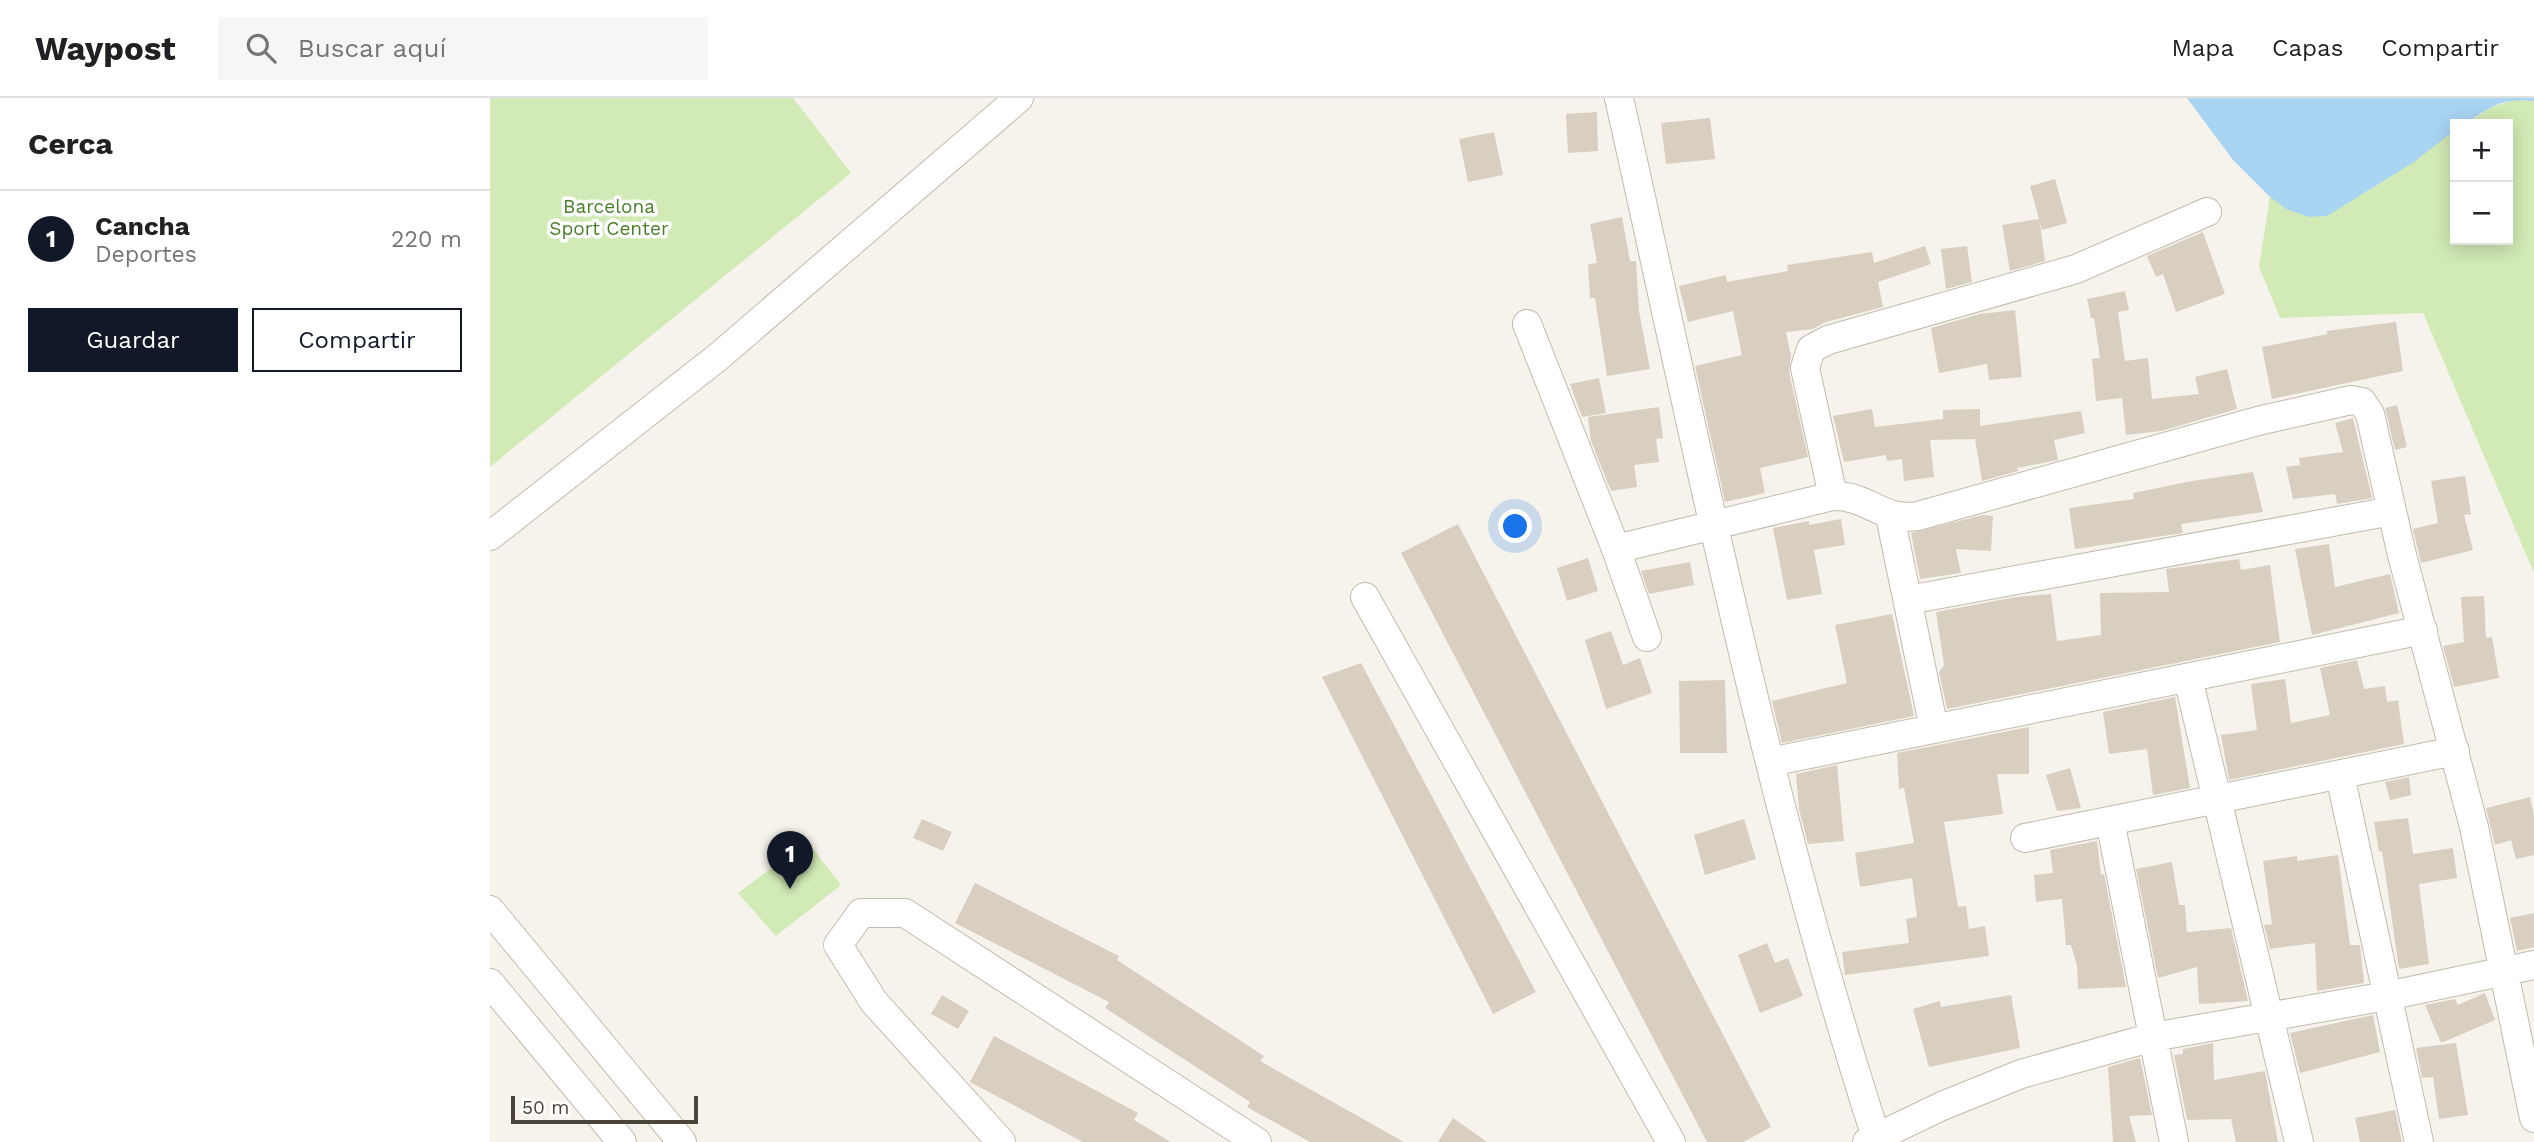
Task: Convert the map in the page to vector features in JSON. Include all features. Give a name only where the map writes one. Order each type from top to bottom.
[{"type":"street","points":[[490,536],[718,357],[1019,98]]},
{"type":"street","points":[[1619,98],[1770,762],[1871,1139],[2021,1074],[2153,1037],[2387,996],[2534,965]]},
{"type":"street","points":[[1833,496],[1805,368],[1811,349],[1828,340],[2076,269],[2207,212]]},
{"type":"street","points":[[1527,324],[1616,549],[1647,637]]},
{"type":"street","points":[[1616,549],[1833,496],[1857,498],[1890,516],[1918,516],[2258,421],[2351,400],[2362,402],[2370,414],[2392,511],[2474,827],[2534,1118]]},
{"type":"street","points":[[1908,600],[2392,511]]},
{"type":"street","points":[[1890,516],[1934,729]]},
{"type":"street","points":[[1365,597],[1671,1142]]},
{"type":"street","points":[[1770,762],[2423,630]]},
{"type":"street","points":[[2189,678],[2299,1142]]},
{"type":"street","points":[[2025,838],[2455,751]]},
{"type":"street","points":[[2340,775],[2419,1142]]},
{"type":"street","points":[[2110,821],[2174,1142]]},
{"type":"street","points":[[490,910],[682,1142]]},
{"type":"street","points":[[1001,1142],[874,1002],[838,945],[861,913],[905,914],[1257,1142]]},
{"type":"street","points":[[490,983],[622,1142]]},
{"type":"green space","name":"Barcelona Sport Center","points":[[490,98],[793,98],[851,173],[490,467]]},
{"type":"green space","points":[[2514,100],[2534,101],[2534,573],[2423,313],[2280,318],[2259,267],[2270,197],[2286,209],[2365,193],[2450,134],[2450,245],[2513,245],[2513,119],[2472,119],[2492,107]]},
{"type":"green space","points":[[807,841],[841,885],[776,936],[738,893]]},
{"type":"water","points":[[2187,98],[2534,98],[2534,101],[2501,103],[2472,119],[2450,119],[2450,134],[2414,162],[2327,216],[2309,217],[2286,209],[2233,160]]},
{"type":"building","points":[[1597,112],[1598,151],[1568,153],[1566,114]]},
{"type":"building","points":[[1710,118],[1715,159],[1666,164],[1661,123]]},
{"type":"building","points":[[1494,132],[1503,175],[1468,182],[1459,139]]},
{"type":"building","points":[[2055,179],[2067,223],[2042,230],[2040,223],[2045,261],[2010,271],[2002,225],[2039,219],[2030,186]]},
{"type":"building","points":[[1622,217],[1630,261],[1636,261],[1639,311],[1650,369],[1607,376],[1595,298],[1590,298],[1588,264],[1597,263],[1590,224]]},
{"type":"building","points":[[2203,232],[2225,294],[2176,312],[2163,274],[2156,277],[2147,256]]},
{"type":"building","points":[[1925,246],[1931,264],[1878,282],[1883,307],[1826,322],[1813,329],[1786,332],[1791,356],[1789,372],[1808,457],[1760,468],[1765,493],[1725,502],[1695,366],[1742,355],[1733,311],[1688,322],[1679,286],[1726,275],[1727,282],[1788,271],[1787,265],[1872,252],[1874,263]]},
{"type":"building","points":[[1967,246],[1972,282],[1946,289],[1941,249]]},
{"type":"building","points":[[2125,291],[2129,310],[2118,312],[2125,361],[2148,358],[2152,399],[2199,394],[2195,377],[2227,369],[2237,409],[2161,431],[2126,435],[2122,398],[2096,401],[2092,359],[2100,358],[2094,318],[2091,318],[2087,299]]},
{"type":"building","points":[[2015,310],[2022,377],[1989,380],[1987,364],[1939,373],[1931,328],[1980,314]]},
{"type":"building","points":[[2396,322],[2403,371],[2272,399],[2262,347],[2327,334],[2327,331]]},
{"type":"building","points":[[1599,378],[1606,413],[1582,417],[1570,384]]},
{"type":"building","points":[[2397,405],[2407,447],[2395,450],[2385,408]]},
{"type":"building","points":[[1659,407],[1663,438],[1656,439],[1659,462],[1634,465],[1637,487],[1611,491],[1591,441],[1588,417]]},
{"type":"building","points":[[1872,409],[1875,427],[1943,419],[1943,410],[1980,409],[1980,426],[2081,411],[2085,433],[2054,440],[2058,460],[2017,468],[2018,471],[1982,481],[1975,439],[1930,440],[1934,477],[1904,481],[1902,459],[1887,461],[1886,455],[1844,462],[1833,416]]},
{"type":"building","points":[[2353,418],[2372,498],[2337,504],[2335,494],[2293,499],[2286,467],[2300,465],[2299,458],[2343,452],[2335,423]]},
{"type":"building","points":[[2253,472],[2263,512],[2181,524],[2183,533],[2075,549],[2069,508],[2134,499],[2133,493]]},
{"type":"building","points":[[2465,476],[2471,514],[2464,515],[2473,550],[2421,563],[2413,529],[2438,523],[2431,481]]},
{"type":"building","points":[[1983,515],[1993,516],[1991,551],[1956,549],[1961,573],[1920,579],[1911,533]]},
{"type":"building","points":[[1841,519],[1845,545],[1814,550],[1822,594],[1787,600],[1773,528],[1809,521],[1809,525]]},
{"type":"building","points":[[1458,524],[1771,1127],[1743,1142],[1707,1142],[1401,553]]},
{"type":"building","points":[[2329,544],[2335,587],[2390,574],[2399,613],[2312,635],[2295,549]]},
{"type":"building","points":[[1588,558],[1598,591],[1567,601],[1557,568]]},
{"type":"building","points":[[2239,559],[2241,570],[2270,565],[2280,642],[1947,709],[1939,672],[1944,665],[1936,612],[2016,597],[2051,594],[2057,641],[2101,635],[2100,593],[2169,592],[2166,569]]},
{"type":"building","points":[[1690,562],[1694,585],[1649,594],[1641,571]]},
{"type":"building","points":[[2484,596],[2486,638],[2492,637],[2499,678],[2454,687],[2443,646],[2464,642],[2461,597]]},
{"type":"building","points":[[1892,614],[1914,716],[1782,743],[1772,701],[1847,683],[1835,625]]},
{"type":"building","points":[[1611,631],[1623,665],[1640,658],[1652,693],[1606,709],[1585,640]]},
{"type":"building","points":[[2357,660],[2364,689],[2385,686],[2387,702],[2398,700],[2404,744],[2229,780],[2221,735],[2257,730],[2251,684],[2285,679],[2291,723],[2330,715],[2320,668]]},
{"type":"building","points":[[1361,663],[1536,992],[1493,1014],[1322,677]]},
{"type":"building","points":[[1725,680],[1727,753],[1680,753],[1679,681]]},
{"type":"building","points":[[2175,697],[2190,788],[2153,795],[2147,749],[2109,754],[2103,712]]},
{"type":"building","points":[[2029,727],[2029,774],[1997,774],[2003,814],[1944,822],[1958,907],[1966,906],[1969,929],[1985,926],[1989,956],[1845,975],[1842,952],[1909,943],[1906,919],[1917,917],[1912,878],[1860,887],[1855,853],[1914,843],[1904,788],[1899,789],[1897,753]]},
{"type":"building","points":[[1837,765],[1844,841],[1808,844],[1799,809],[1796,774]]},
{"type":"building","points":[[2070,768],[2081,808],[2057,811],[2046,775]]},
{"type":"building","points":[[2409,777],[2411,795],[2390,800],[2385,782]]},
{"type":"building","points":[[2530,797],[2534,815],[2534,855],[2516,859],[2511,840],[2495,845],[2486,808]]},
{"type":"building","points":[[2408,818],[2413,854],[2453,848],[2457,878],[2419,884],[2429,964],[2399,969],[2382,851],[2379,852],[2374,822]]},
{"type":"building","points":[[922,819],[952,832],[943,851],[913,838]]},
{"type":"building","points":[[1744,819],[1756,859],[1705,875],[1694,835]]},
{"type":"building","points":[[2097,841],[2101,875],[2104,874],[2126,987],[2078,989],[2077,965],[2071,945],[2066,945],[2062,899],[2036,902],[2034,875],[2053,873],[2050,850]]},
{"type":"building","points":[[2338,855],[2350,945],[2360,945],[2364,983],[2317,991],[2315,943],[2270,949],[2264,925],[2272,924],[2263,861],[2297,856],[2297,861]]},
{"type":"building","points":[[2172,862],[2179,905],[2185,905],[2187,932],[2231,928],[2248,1001],[2199,1004],[2197,967],[2158,978],[2136,869]]},
{"type":"building","points":[[975,883],[1119,956],[1117,960],[1264,1056],[1260,1061],[1404,1142],[1310,1142],[1247,1107],[1250,1102],[1105,1008],[1109,1002],[955,923]]},
{"type":"building","points":[[2534,913],[2534,947],[2517,951],[2510,918]]},
{"type":"building","points":[[1767,943],[1775,963],[1788,958],[1803,996],[1760,1013],[1738,955]]},
{"type":"building","points":[[2485,993],[2495,1020],[2441,1043],[2425,1005],[2455,999],[2458,1005]]},
{"type":"building","points":[[942,995],[969,1011],[958,1029],[931,1014]]},
{"type":"building","points":[[2011,995],[2020,1048],[1929,1067],[1913,1009],[1940,1001],[1941,1007]]},
{"type":"building","points":[[2373,1015],[2380,1052],[2300,1073],[2290,1033]]},
{"type":"building","points":[[994,1036],[1138,1113],[1134,1120],[1171,1142],[1083,1142],[970,1082]]},
{"type":"building","points":[[2213,1043],[2214,1080],[2265,1071],[2278,1142],[2236,1142],[2231,1119],[2187,1120],[2174,1055],[2183,1054],[2183,1049]]},
{"type":"building","points":[[2456,1043],[2468,1115],[2439,1119],[2433,1077],[2422,1078],[2416,1048]]},
{"type":"building","points":[[2140,1058],[2152,1115],[2129,1116],[2136,1142],[2113,1142],[2108,1067]]},
{"type":"building","points":[[2395,1110],[2402,1142],[2360,1142],[2355,1118]]},
{"type":"building","points":[[1453,1118],[1487,1142],[1438,1142]]},
{"type":"place","name":"Cancha","points":[[790,889]]}]
